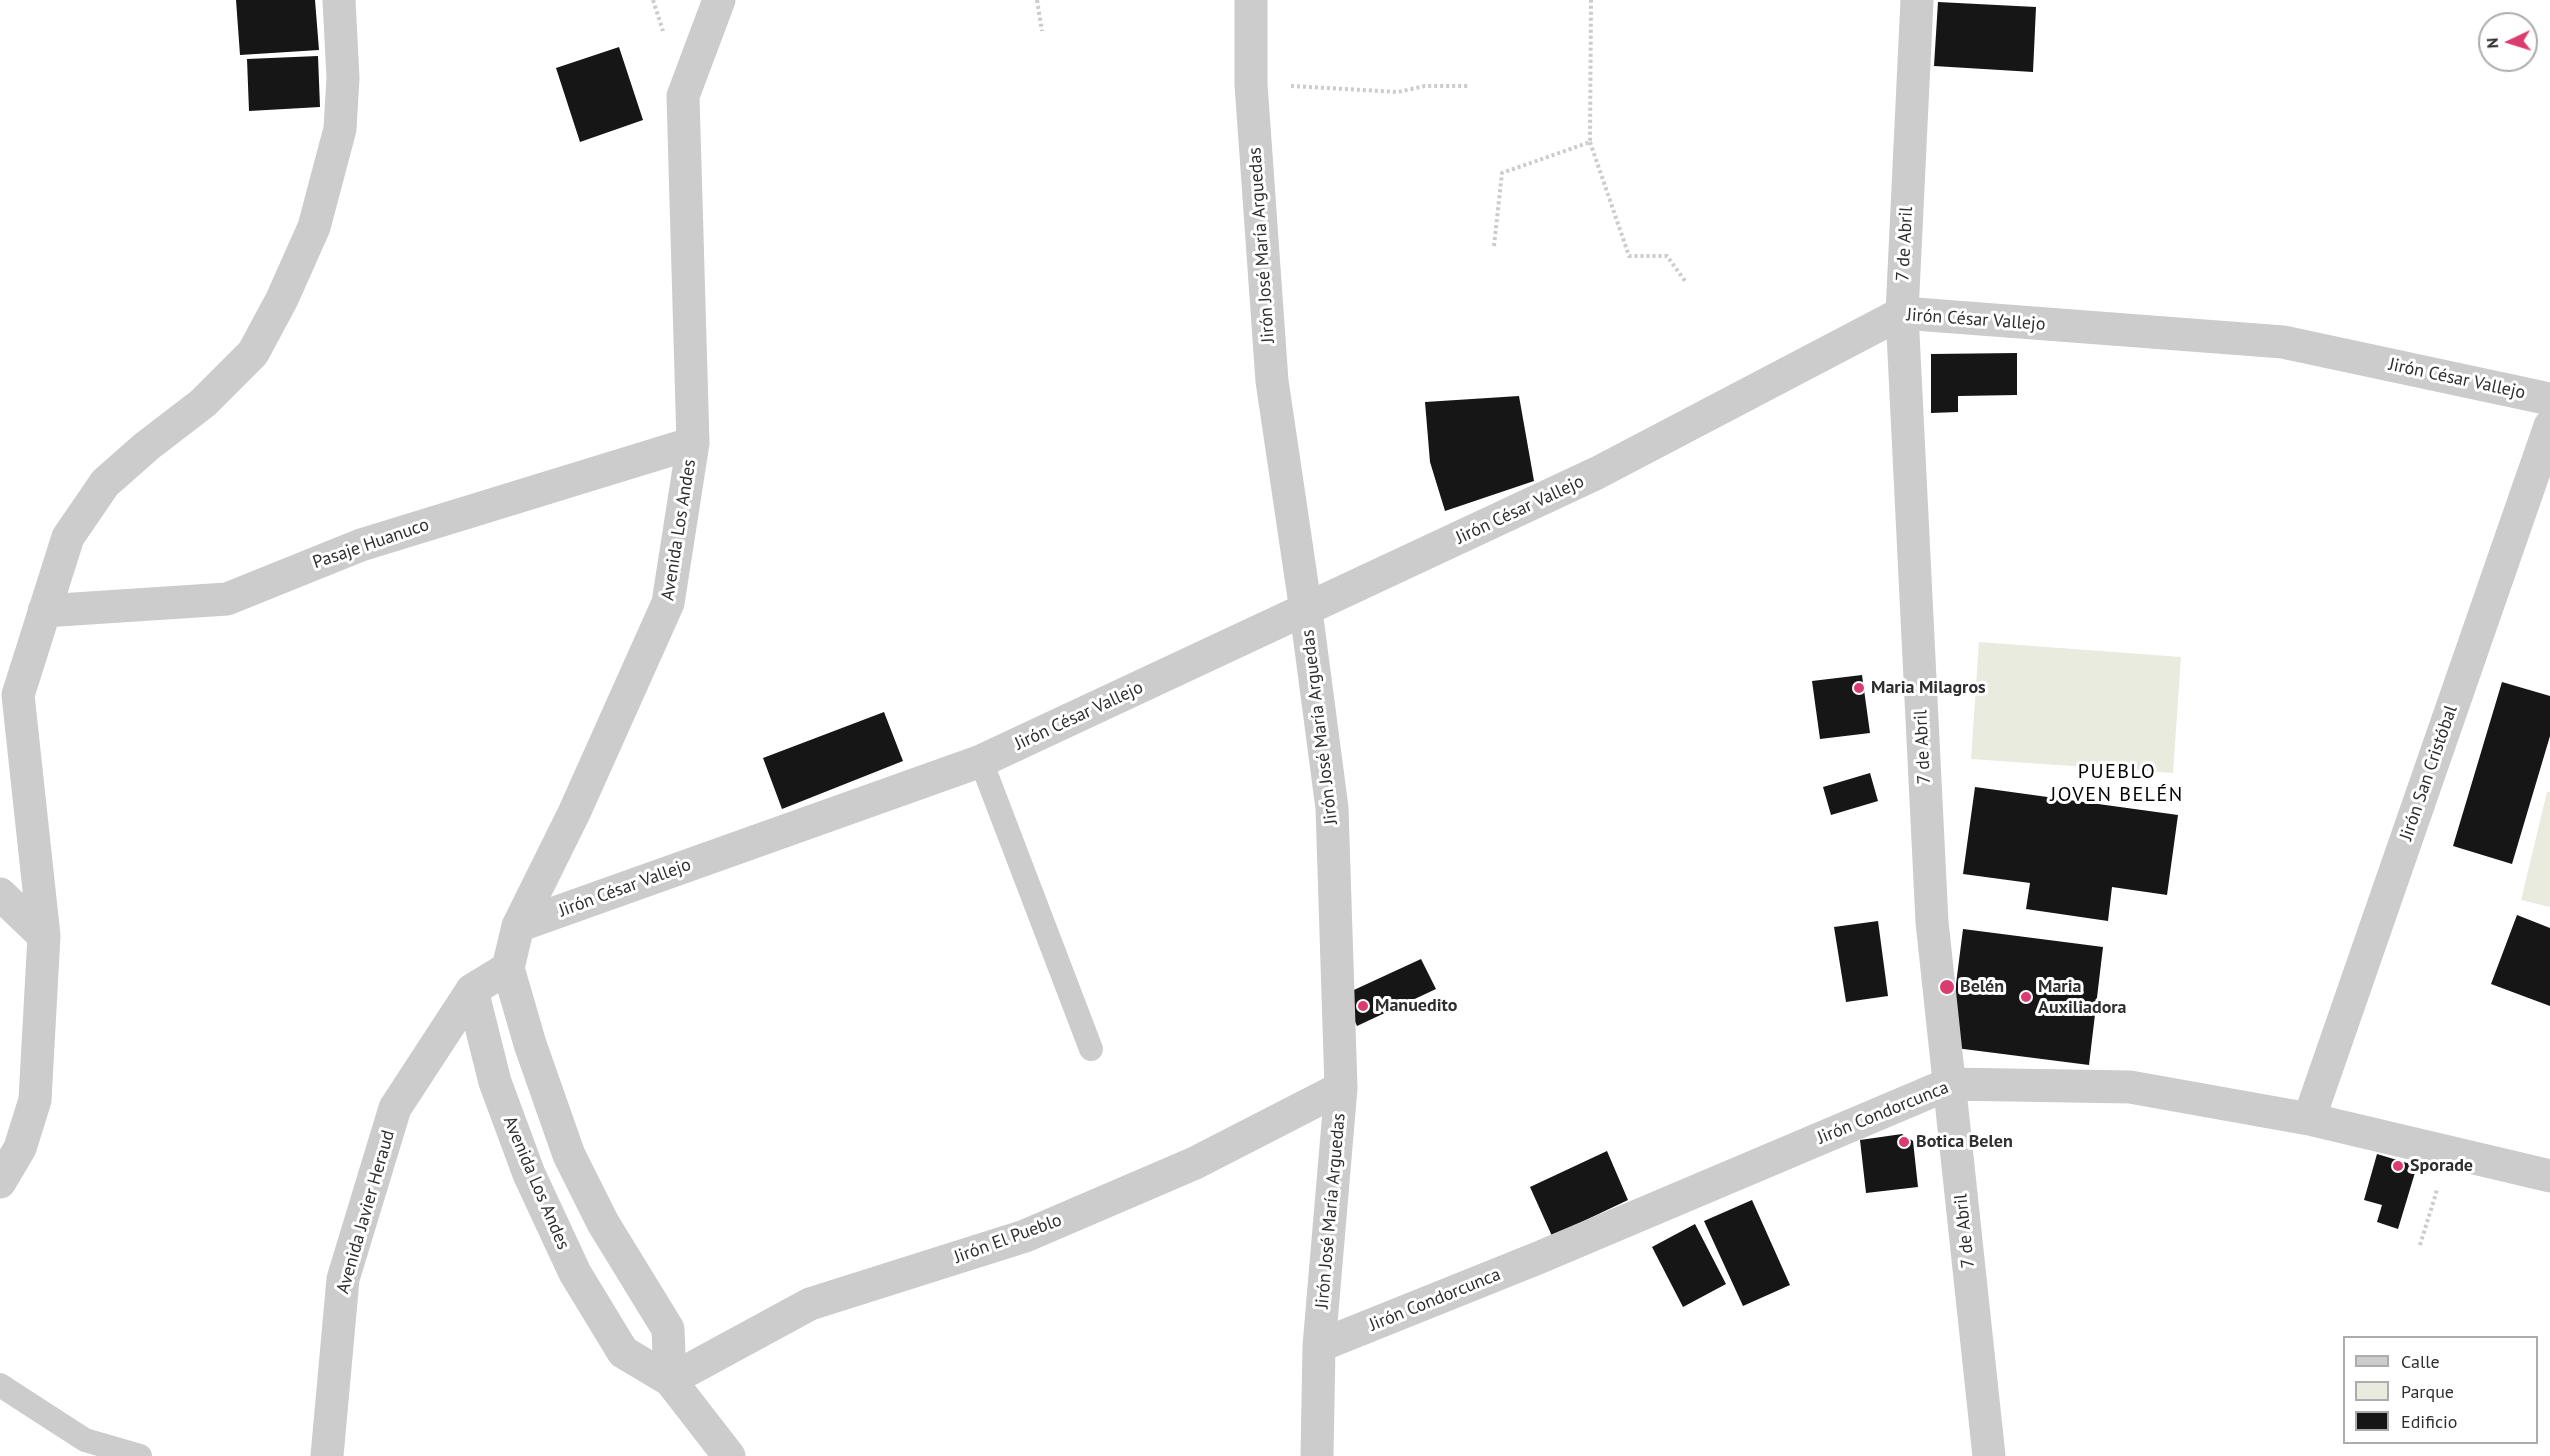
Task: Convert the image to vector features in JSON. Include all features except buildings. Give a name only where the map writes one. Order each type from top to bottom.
[{"type":"street","points":[[0,1182],[20,1148],[35,1100],[44,936],[18,695],[68,537],[105,483],[147,446],[203,403],[253,353],[282,300],[314,227],[340,129],[343,78],[339,0]]},
{"type":"street","name":"Avenida Los Andes","points":[[719,0],[683,96],[693,443],[668,603],[574,813],[518,926],[508,968],[530,1044],[569,1155],[603,1223],[668,1329],[670,1380],[703,1441],[729,1456]]},
{"type":"street","name":"Jirón José María Arguedas","points":[[1251,0],[1251,84],[1272,381],[1306,610],[1332,808],[1341,1088],[1320,1346],[1317,1456]]},
{"type":"street","name":"7 de Abril","points":[[1917,0],[1902,313],[1932,922],[1989,1456]]},
{"type":"street","name":"Jirón César Vallejo","points":[[518,926],[981,761],[1597,473],[1902,313],[2283,342],[2550,399]]},
{"type":"street","name":"Jirón San Cristóbal","points":[[2309,1119],[2550,426]]},
{"type":"street","name":"Pasaje Huanuco","points":[[44,611],[227,599],[361,545],[693,443]]},
{"type":"street","points":[[0,894],[44,936]]},
{"type":"street","points":[[472,990],[508,968]]},
{"type":"street","name":"Avenida Los Andes","points":[[472,990],[495,1082],[530,1174],[575,1273],[623,1352],[670,1380]]},
{"type":"street","name":"Avenida Javier Heraud","points":[[327,1456],[343,1279],[395,1108],[472,990]]},
{"type":"street","name":"Jirón Condorcunca","points":[[1320,1346],[1538,1258],[1949,1084],[2130,1087],[2309,1119],[2550,1176]]},
{"type":"street","name":"Jirón El Pueblo","points":[[670,1380],[810,1304],[1025,1236],[1196,1163],[1341,1088]]},
{"type":"lane","points":[[981,761],[1091,1049]]},
{"type":"lane","points":[[0,1385],[85,1440],[140,1456]]},
{"type":"path","points":[[1037,0],[1042,31]]},
{"type":"path","points":[[1591,0],[1590,142],[1629,256],[1667,256],[1685,281]]},
{"type":"path","points":[[1251,84],[1398,92],[1425,86],[1468,86]]},
{"type":"path","points":[[1494,246],[1502,173],[1590,142]]},
{"type":"path","points":[[2420,1245],[2449,1152]]},
{"type":"green space","points":[[1979,642],[2181,657],[2173,773],[1971,759]]},
{"type":"green space","points":[[2547,792],[2550,792],[2550,907],[2521,900]]},
{"type":"place","name":"Maria Milagros","points":[[1859,688]]},
{"type":"place","name":"Belén","points":[[1947,987]]},
{"type":"place","name":"Maria Auxiliadora","points":[[2026,997]]},
{"type":"place","name":"Manuedito","points":[[1363,1006]]},
{"type":"place","name":"Botica Belen","points":[[1904,1142]]},
{"type":"place","name":"Sporade","points":[[2398,1166]]},
{"type":"district","name":"PUEBLO JOVEN BELÉN","points":[[2117,784]]}]
